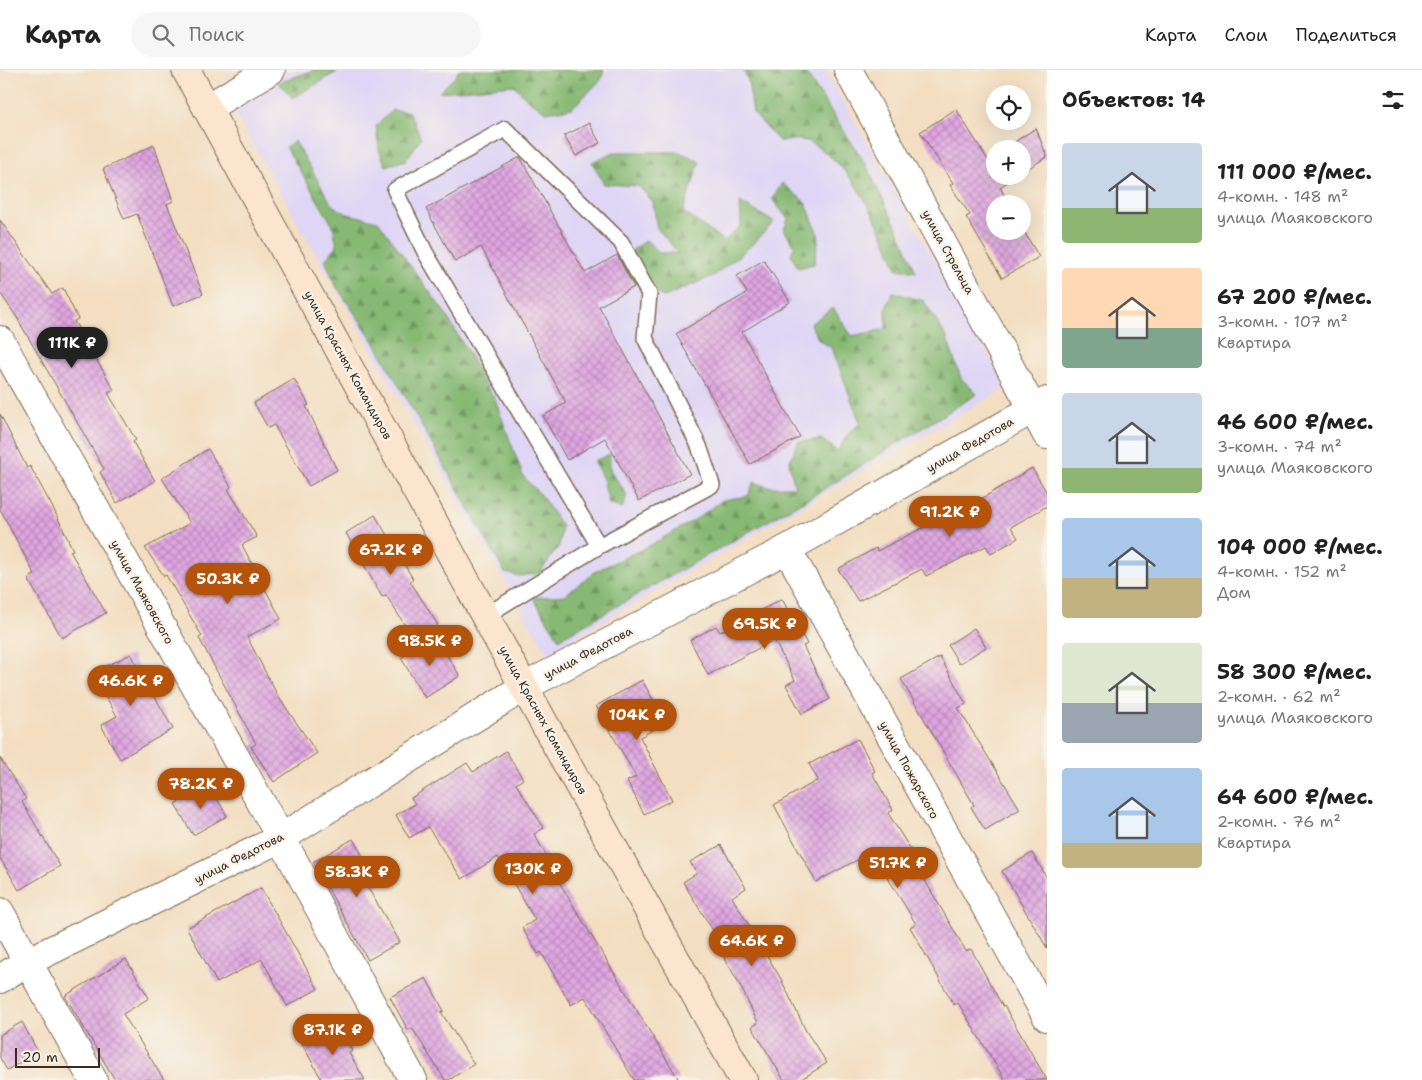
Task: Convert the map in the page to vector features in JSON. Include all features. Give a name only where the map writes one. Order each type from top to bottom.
[{"type":"street","name":"улица Красных Командиров","points":[[186,70],[524,687],[743,1080]]},
{"type":"street","points":[[207,108],[272,70]]},
{"type":"street","name":"улица Стрельца","points":[[848,70],[1040,405],[1047,435]]},
{"type":"street","name":"улица Маяковского","points":[[0,340],[281,838],[413,1080]]},
{"type":"street","name":"улица Федотова","points":[[0,979],[27,962],[281,838],[524,687],[786,549],[1040,405]]},
{"type":"street","name":"улица Пожарского","points":[[786,549],[1047,1017]]},
{"type":"street","points":[[0,912],[93,1080]]},
{"type":"lane","points":[[485,616],[598,546],[712,486],[699,446],[645,338],[649,294],[621,242],[505,129],[395,190],[426,252],[598,546]]},
{"type":"shaded area","points":[[287,70],[825,70],[1008,387],[547,654],[229,103]]},
{"type":"green space","points":[[314,70],[340,70],[293,98],[278,83]]},
{"type":"green space","points":[[458,70],[604,70],[601,80],[572,108],[546,112],[528,100],[514,85],[439,92],[457,75]]},
{"type":"green space","points":[[743,70],[804,70],[865,163],[902,238],[916,272],[897,269],[864,198],[839,165],[825,152],[809,142],[799,140],[779,141],[753,113],[748,80]]},
{"type":"green space","points":[[392,110],[409,112],[421,138],[406,160],[386,166],[379,150],[376,126]]},
{"type":"green space","points":[[295,141],[332,205],[347,214],[378,221],[445,313],[483,382],[495,399],[523,476],[542,497],[562,526],[559,546],[540,573],[520,576],[505,573],[373,340],[336,286],[325,260],[337,246],[333,226],[286,147]]},
{"type":"green space","points":[[614,152],[679,152],[700,161],[683,212],[724,241],[741,226],[740,202],[774,222],[753,244],[715,275],[664,297],[636,284],[618,261],[646,240],[660,253],[678,253],[657,228],[653,202],[639,186],[604,184],[592,162]]},
{"type":"green space","points":[[782,183],[806,203],[819,237],[814,264],[798,268],[791,254],[795,246],[784,230],[788,219],[772,199]]},
{"type":"green space","points":[[893,292],[924,301],[946,336],[961,378],[977,394],[821,491],[559,639],[533,598],[565,595],[596,571],[649,546],[696,519],[723,500],[748,496],[754,482],[769,487],[795,487],[789,463],[798,442],[821,439],[838,451],[848,434],[860,423],[832,348],[819,340],[810,324],[833,308],[852,336],[886,329],[886,307]]},
{"type":"green space","points":[[610,454],[610,470],[627,495],[622,509],[609,504],[603,479],[594,461]]},
{"type":"building","points":[[956,109],[986,157],[986,185],[1003,185],[1000,187],[1004,195],[986,195],[986,240],[1029,240],[1039,257],[1002,278],[966,217],[970,215],[950,185],[953,183],[920,132]]},
{"type":"building","points":[[589,123],[600,143],[576,156],[564,136]]},
{"type":"building","points":[[1036,128],[1047,157],[1031,167],[1031,140],[1018,140]]},
{"type":"building","points":[[154,145],[173,201],[167,204],[203,294],[173,306],[137,214],[124,219],[103,169]]},
{"type":"building","points":[[520,157],[585,273],[617,255],[634,287],[599,306],[690,474],[639,501],[605,438],[567,460],[543,416],[566,403],[481,247],[455,262],[426,209]]},
{"type":"building","points":[[0,220],[52,294],[63,288],[78,319],[74,321],[114,390],[108,393],[136,440],[133,442],[155,481],[117,503],[100,472],[104,469],[16,316],[0,293]]},
{"type":"building","points":[[764,260],[790,302],[742,332],[800,437],[750,464],[676,334],[747,293],[737,276]]},
{"type":"building","points":[[294,379],[309,405],[306,406],[337,470],[309,486],[274,425],[268,428],[254,403]]},
{"type":"building","points":[[0,414],[27,468],[30,466],[54,510],[73,550],[70,551],[106,613],[62,638],[29,581],[30,577],[35,575],[0,509]]},
{"type":"building","points":[[208,449],[231,487],[228,489],[257,537],[242,545],[281,619],[247,637],[278,696],[317,753],[274,782],[251,747],[256,744],[199,638],[202,636],[166,575],[164,576],[145,548],[190,523],[162,478]]},
{"type":"building","points":[[1032,468],[1047,493],[1047,506],[1011,527],[1018,538],[991,554],[986,546],[926,576],[922,569],[858,601],[838,569],[876,548],[877,551],[938,520],[940,524]]},
{"type":"building","points":[[375,515],[413,579],[410,581],[438,625],[414,640],[386,595],[382,597],[346,533]]},
{"type":"building","points":[[782,599],[807,644],[803,646],[830,699],[802,714],[786,685],[795,680],[774,640],[708,675],[690,640],[716,626],[720,632]]},
{"type":"building","points":[[974,628],[986,647],[959,664],[948,645]]},
{"type":"building","points":[[435,637],[460,676],[425,698],[401,658]]},
{"type":"building","points":[[131,654],[173,729],[120,759],[101,725],[117,716],[92,673]]},
{"type":"building","points":[[940,657],[966,704],[958,708],[1020,809],[985,830],[971,807],[974,805],[901,679]]},
{"type":"building","points":[[642,680],[666,723],[640,737],[672,800],[644,814],[627,781],[636,777],[596,706]]},
{"type":"building","points":[[858,739],[875,771],[872,773],[893,810],[888,813],[927,876],[924,879],[966,951],[971,949],[1047,1080],[1005,1080],[958,1003],[954,1005],[910,927],[916,924],[872,852],[816,882],[774,805],[818,780],[809,764]]},
{"type":"building","points":[[506,751],[523,779],[516,784],[544,828],[534,834],[555,870],[553,872],[679,1080],[634,1080],[585,997],[571,1005],[541,952],[538,954],[522,928],[535,920],[498,857],[462,879],[428,827],[409,838],[396,815],[415,804],[411,798],[467,763],[473,772]]},
{"type":"building","points":[[0,758],[26,799],[22,802],[60,866],[19,890],[0,858]]},
{"type":"building","points":[[209,785],[227,816],[193,835],[175,804]]},
{"type":"building","points":[[353,839],[378,882],[368,888],[400,942],[368,960],[313,862]]},
{"type":"building","points":[[721,845],[746,888],[732,897],[781,979],[806,1031],[827,1063],[800,1080],[784,1080],[752,1027],[758,1023],[739,983],[713,939],[717,937],[683,882],[697,873],[690,862]]},
{"type":"building","points":[[1032,853],[1047,878],[1047,948],[1002,871]]},
{"type":"building","points":[[261,888],[318,989],[287,1006],[262,959],[217,983],[187,928]]},
{"type":"building","points":[[126,959],[149,998],[123,1014],[164,1080],[115,1080],[65,996]]},
{"type":"building","points":[[426,978],[444,1011],[441,1012],[474,1064],[449,1080],[445,1080],[412,1028],[408,1030],[390,997]]},
{"type":"building","points":[[22,1022],[38,1052],[7,1070],[0,1058],[0,1035]]},
{"type":"building","points":[[338,1025],[352,1051],[349,1053],[365,1080],[322,1080],[302,1044]]}]
